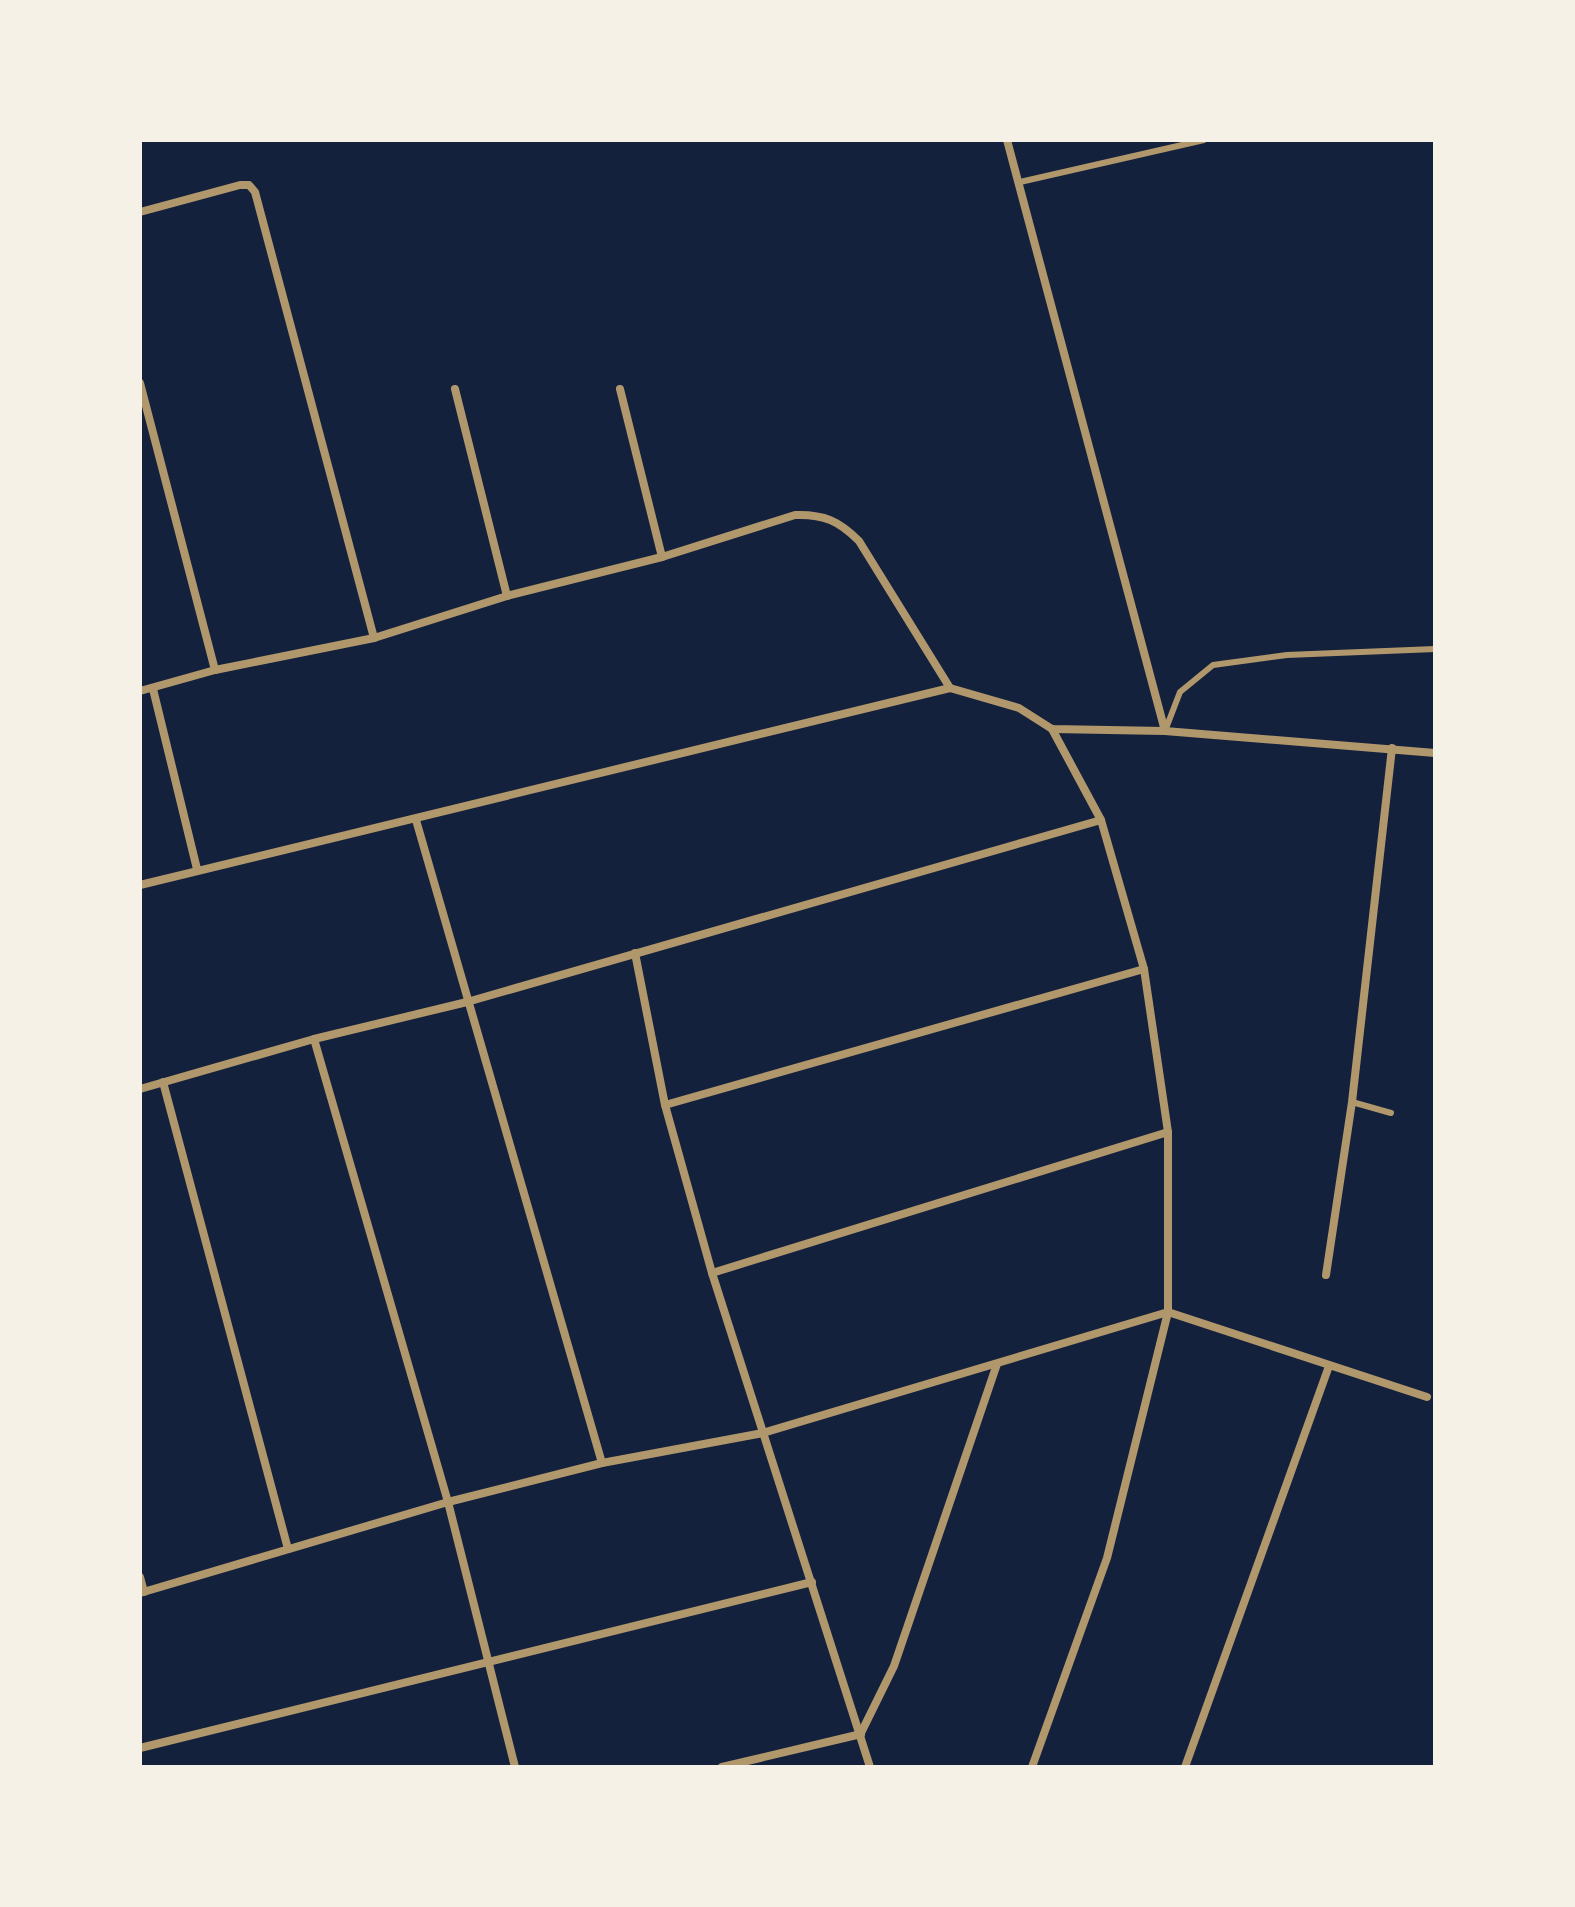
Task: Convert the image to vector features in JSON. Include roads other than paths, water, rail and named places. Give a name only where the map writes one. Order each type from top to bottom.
[{"type":"street","points":[[1007,140],[1165,731]]},
{"type":"street","points":[[140,212],[240,185],[253,189],[374,638]]},
{"type":"street","points":[[140,383],[215,670]]},
{"type":"street","points":[[455,389],[507,596]]},
{"type":"street","points":[[620,389],[662,557]]},
{"type":"street","points":[[140,691],[215,670],[374,638],[507,596],[662,557],[795,515],[817,515],[841,523],[859,541],[950,688]]},
{"type":"street","points":[[140,885],[950,688],[1019,708],[1052,729],[1101,820],[1144,969],[1168,1132],[1168,1312],[1107,1558],[1032,1767]]},
{"type":"street","points":[[153,689],[197,869]]},
{"type":"street","points":[[1052,729],[1165,731],[1435,753]]},
{"type":"street","points":[[1326,1275],[1352,1102],[1392,748]]},
{"type":"street","points":[[416,820],[602,1463]]},
{"type":"street","points":[[140,1089],[314,1039],[467,1002],[1101,820]]},
{"type":"street","points":[[635,953],[665,1105],[712,1273],[870,1767]]},
{"type":"street","points":[[665,1105],[1144,969]]},
{"type":"street","points":[[314,1039],[448,1502],[515,1767]]},
{"type":"street","points":[[163,1082],[288,1549]]},
{"type":"street","points":[[712,1273],[1168,1132]]},
{"type":"street","points":[[140,1577],[142,1593],[448,1502],[602,1463],[763,1433],[1168,1312],[1427,1397]]},
{"type":"street","points":[[861,1734],[894,1666],[997,1364]]},
{"type":"street","points":[[1185,1767],[1329,1366]]},
{"type":"street","points":[[140,1748],[812,1582]]},
{"type":"street","points":[[722,1767],[861,1734]]},
{"type":"lane","points":[[1020,182],[1204,140]]},
{"type":"lane","points":[[1165,731],[1180,692],[1213,665],[1287,655],[1435,649]]},
{"type":"lane","points":[[1352,1102],[1391,1113]]}]
